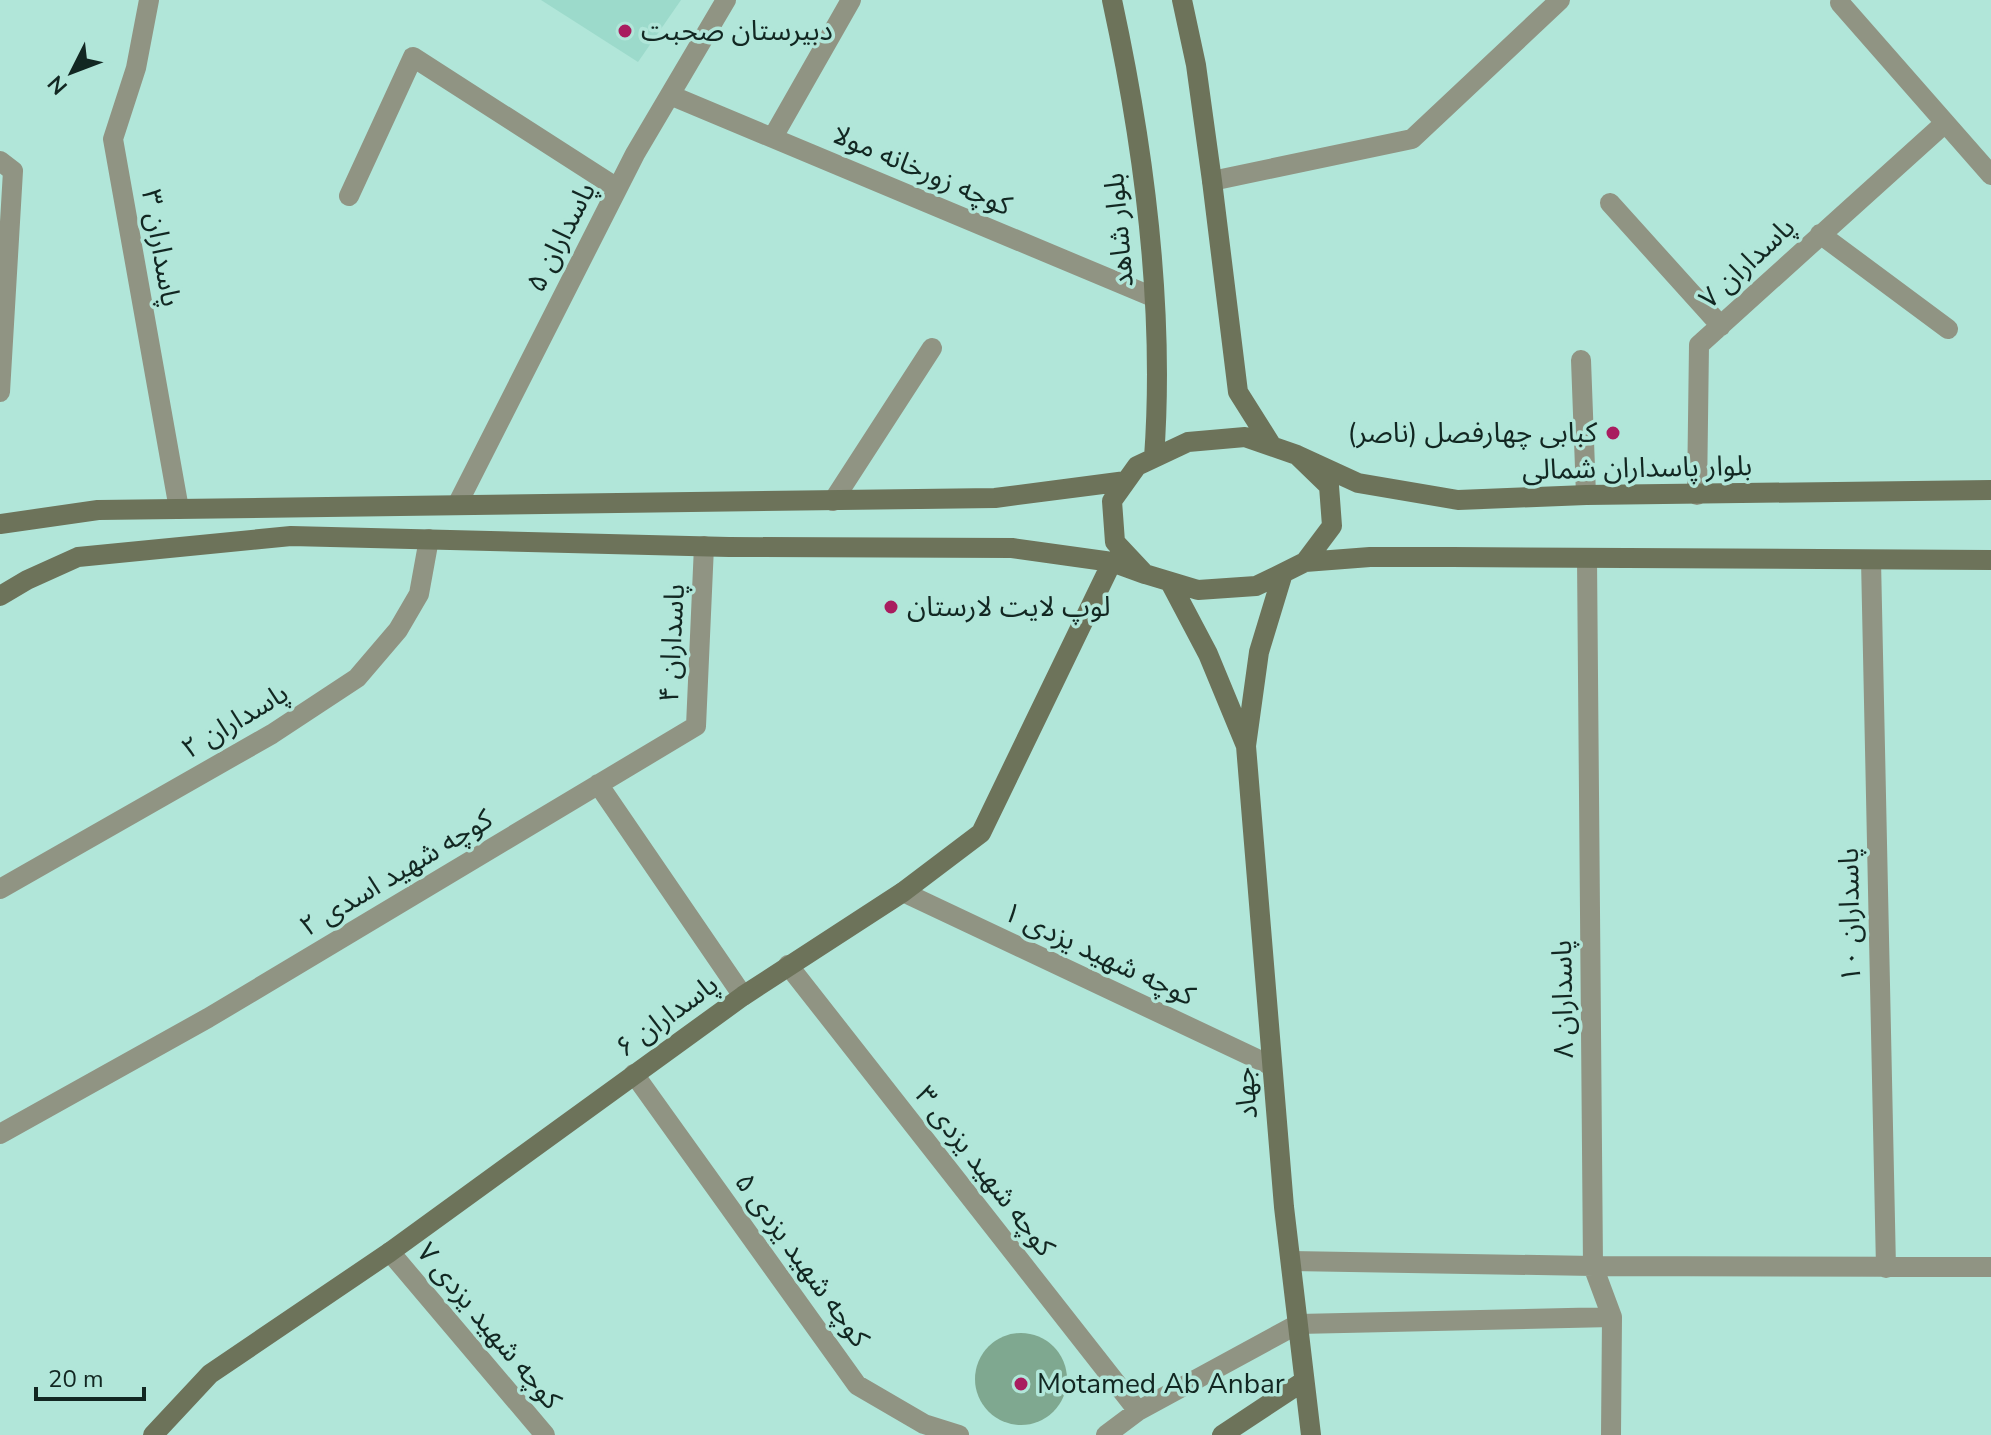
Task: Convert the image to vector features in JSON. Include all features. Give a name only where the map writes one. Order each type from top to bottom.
[{"type":"main road","name":"بلوار شاهد","points":[[1112,0],[1130,82],[1147,210],[1159,393],[1154,458]]},
{"type":"main road","points":[[1182,0],[1196,65],[1238,392],[1272,446]]},
{"type":"main road","points":[[1145,574],[1115,542],[1112,501],[1126,481],[1137,466],[1188,442],[1245,437],[1297,455],[1329,486],[1332,526],[1305,562]]},
{"type":"main road","name":"بلوار پاسداران شمالی","points":[[1297,455],[1358,483],[1458,500],[1989,488]]},
{"type":"main road","points":[[0,524],[98,510],[995,498],[1126,481]]},
{"type":"main road","points":[[0,596],[78,557],[291,536],[704,546],[1012,548],[1112,562],[1198,590],[1256,586],[1305,562],[1370,557],[1991,560]]},
{"type":"main road","name":"پاسداران ۶","points":[[153,1435],[210,1374],[390,1252],[743,996],[903,892],[981,833],[1112,562]]},
{"type":"main road","name":"جهاد","points":[[1283,573],[1259,652],[1246,746],[1272,1066],[1311,1435]]},
{"type":"main road","name":"جهاد","points":[[1170,582],[1208,654],[1246,746]]},
{"type":"main road","points":[[1222,1435],[1304,1381]]},
{"type":"street","name":"پاسداران ۳","points":[[149,0],[136,68],[113,139],[179,509]]},
{"type":"street","name":"پاسداران ۵","points":[[457,505],[617,188],[726,0]]},
{"type":"street","points":[[773,137],[851,0]]},
{"type":"street","points":[[1212,181],[1412,139],[1560,0]]},
{"type":"street","points":[[1840,3],[1991,175]]},
{"type":"street","points":[[349,196],[413,57],[617,188]]},
{"type":"street","name":"کوچه زورخانه مولا","points":[[670,95],[1153,297]]},
{"type":"street","name":"پاسداران ۷","points":[[1697,495],[1699,345],[1945,123]]},
{"type":"street","points":[[0,161],[13,171],[0,392]]},
{"type":"street","points":[[1610,203],[1721,326]]},
{"type":"street","points":[[1820,234],[1948,329]]},
{"type":"street","points":[[833,501],[932,348]]},
{"type":"street","points":[[1581,360],[1586,495]]},
{"type":"street","name":"پاسداران ۲","points":[[0,889],[272,734],[357,678],[398,630],[419,594],[429,539]]},
{"type":"street","name":"پاسداران ۴","points":[[598,784],[696,726],[704,546]]},
{"type":"street","name":"پاسداران ۸","points":[[1587,558],[1593,1266],[1612,1317],[1611,1435]]},
{"type":"street","name":"پاسداران ۱۰","points":[[1871,560],[1886,1268]]},
{"type":"street","points":[[598,784],[743,996]]},
{"type":"street","name":"کوچه شهید اسدی ۲","points":[[0,1134],[208,1018],[598,784]]},
{"type":"street","name":"کوچه شهید یزدی ۱","points":[[903,892],[1272,1066]]},
{"type":"street","name":"کوچه شهید یزدی ۳","points":[[788,965],[1138,1411]]},
{"type":"street","name":"کوچه شهید یزدی ۵","points":[[634,1074],[857,1385],[924,1424],[959,1435]]},
{"type":"street","name":"کوچه شهید یزدی ۷","points":[[390,1252],[545,1435]]},
{"type":"street","points":[[1291,1261],[1593,1266],[1991,1267]]},
{"type":"street","points":[[1106,1435],[1138,1411],[1298,1324],[1612,1317]]},
{"type":"shaded area","name":"دبیرستان صحبت","points":[[541,0],[681,0],[638,62]]},
{"type":"building","name":"Motamed Ab Anbar","points":[[1021,1333],[1039,1336],[1054,1346],[1064,1361],[1067,1379],[1064,1397],[1054,1412],[1039,1422],[1021,1425],[1003,1422],[988,1412],[978,1397],[975,1379],[978,1361],[988,1346],[1003,1336]]},
{"type":"place","name":"دبیرستان صحبت","points":[[625,31]]},
{"type":"place","name":"کبابی چهارفصل (ناصر)","points":[[1613,433]]},
{"type":"place","name":"لوپ لایت لارستان","points":[[891,607]]},
{"type":"place","name":"Motamed Ab Anbar","points":[[1021,1384]]}]
